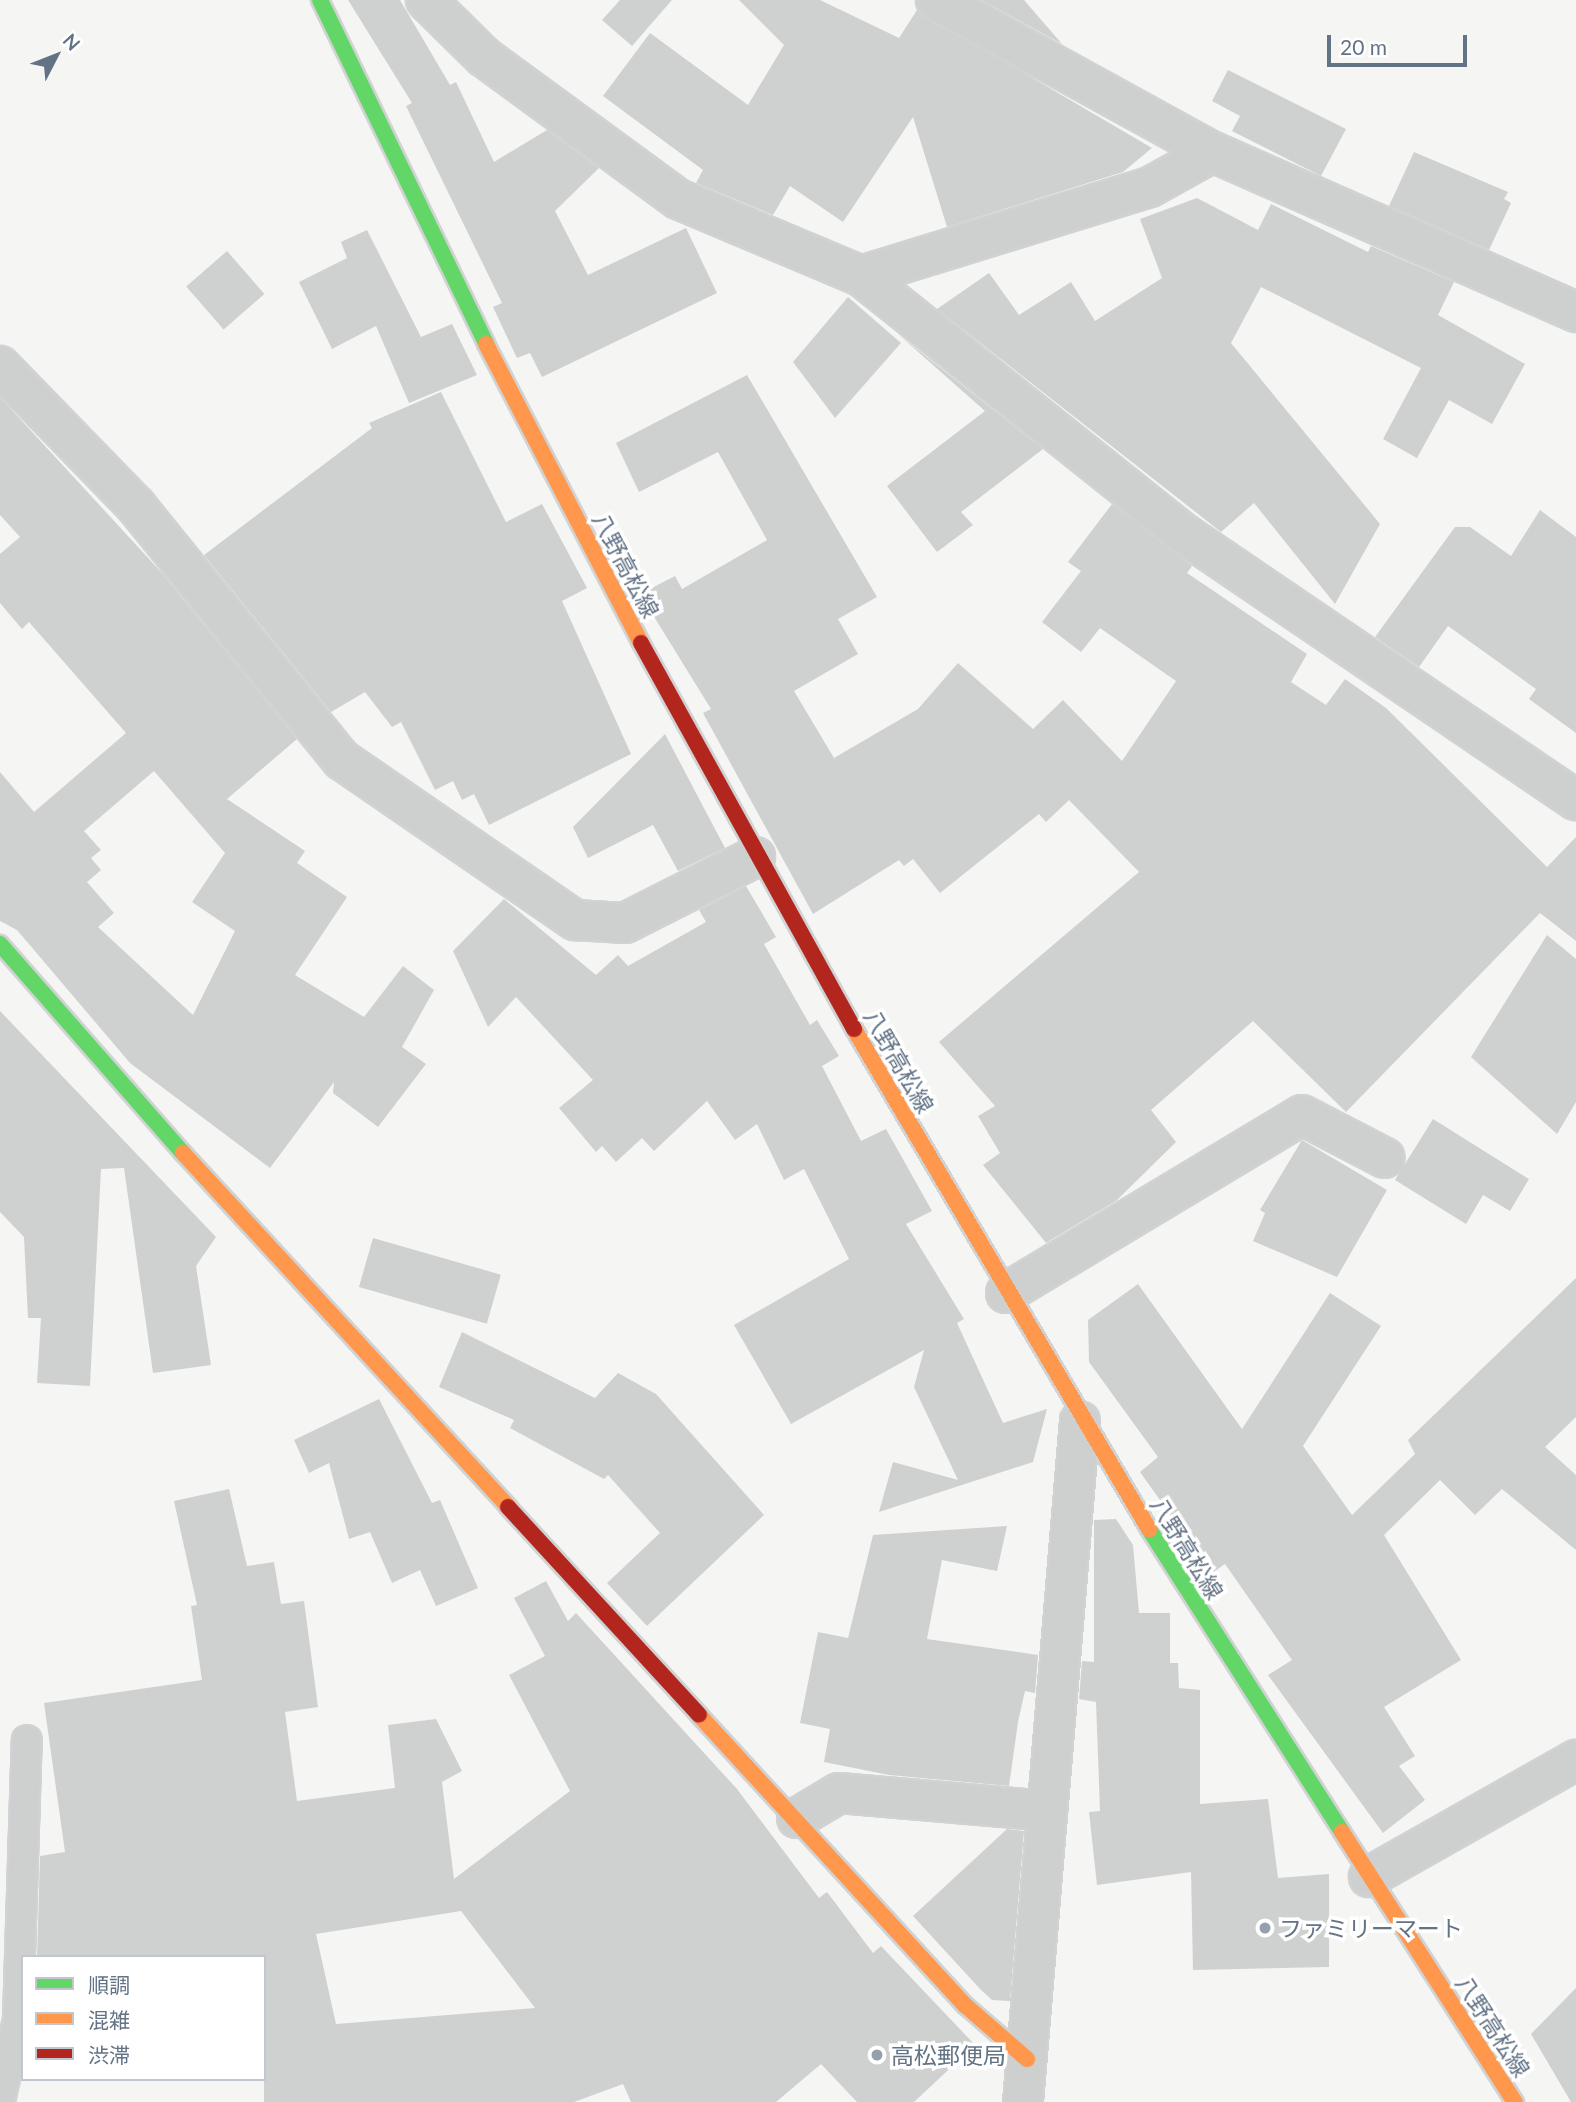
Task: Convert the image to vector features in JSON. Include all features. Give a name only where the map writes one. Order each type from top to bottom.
[{"type":"main road","name":"八野高松線","points":[[320,0],[529,433],[755,857],[1080,1422],[1515,2102]]},
{"type":"main road","points":[[0,944],[59,1018],[797,1818],[966,2006],[1027,2059]]},
{"type":"street","points":[[426,0],[484,57],[678,199],[861,276],[1187,536],[1576,800]]},
{"type":"street","points":[[936,0],[1213,152],[1576,312]]},
{"type":"street","points":[[861,276],[1150,187],[1213,152]]},
{"type":"street","points":[[0,366],[136,506],[342,760],[575,920],[625,923],[755,857]]},
{"type":"street","points":[[1006,1293],[1302,1115],[1385,1158]]},
{"type":"street","points":[[1023,2102],[1080,1422]]},
{"type":"street","points":[[1369,1877],[1576,1760]]},
{"type":"street","points":[[797,1818],[839,1793],[1047,1811]]},
{"type":"lane","points":[[0,2101],[18,2019],[27,1740]]},
{"type":"building","points":[[348,0],[400,0],[450,85],[456,82],[494,162],[547,130],[599,168],[555,211],[588,275],[686,228],[717,293],[542,377],[530,353],[517,358],[493,307],[502,303],[406,106],[412,103]]},
{"type":"building","points":[[620,0],[672,0],[632,46],[602,20]]},
{"type":"building","points":[[739,0],[820,0],[899,38],[917,10],[1152,148],[1123,172],[947,227],[913,117],[843,222],[790,186],[773,215],[696,183],[703,170],[603,96],[650,33],[748,105],[784,45]]},
{"type":"building","points":[[981,0],[1024,0],[1062,44]]},
{"type":"building","points":[[1228,70],[1346,129],[1321,176],[1232,131],[1240,116],[1212,101]]},
{"type":"building","points":[[1414,152],[1508,192],[1504,199],[1511,203],[1489,250],[1389,206]]},
{"type":"building","points":[[1197,198],[1258,230],[1271,204],[1368,252],[1371,246],[1454,282],[1438,315],[1525,364],[1492,424],[1449,400],[1417,458],[1383,439],[1421,368],[1261,287],[1231,343],[1380,524],[1335,604],[1254,503],[1221,532],[937,309],[989,273],[1019,315],[1071,282],[1095,321],[1162,278],[1140,219]]},
{"type":"building","points":[[367,230],[421,337],[452,324],[477,375],[409,403],[376,326],[332,349],[299,282],[347,258],[341,242]]},
{"type":"building","points":[[227,251],[264,294],[224,329],[186,286]]},
{"type":"building","points":[[848,297],[901,343],[835,418],[793,362]]},
{"type":"building","points":[[899,335],[1043,449],[961,512],[973,525],[937,552],[887,486],[985,411]]},
{"type":"building","points":[[747,375],[877,597],[838,619],[858,654],[794,691],[834,758],[918,709],[958,663],[1033,729],[1063,700],[1122,761],[1176,681],[1100,628],[1081,652],[1042,622],[1081,571],[1068,562],[1112,504],[1192,566],[1187,573],[1307,654],[1291,682],[1326,705],[1345,679],[1386,708],[1547,867],[1576,837],[1576,941],[1540,913],[1346,1112],[1253,1021],[1151,1110],[1176,1142],[1116,1201],[1046,1243],[983,1165],[1000,1153],[978,1116],[995,1106],[939,1042],[1139,872],[1069,800],[1046,822],[1039,814],[940,893],[913,859],[904,866],[899,860],[813,914],[703,713],[711,709],[640,594],[675,576],[682,589],[767,540],[718,452],[639,492],[616,443]]},
{"type":"building","points":[[441,392],[506,522],[542,504],[587,588],[562,601],[631,754],[489,825],[474,794],[462,800],[453,781],[435,790],[401,722],[392,727],[365,692],[331,712],[204,555],[372,428],[369,423]]},
{"type":"building","points":[[0,397],[162,573],[297,739],[227,799],[305,851],[297,863],[347,897],[295,975],[364,1017],[403,966],[434,990],[402,1047],[426,1064],[378,1127],[333,1093],[334,1082],[270,1168],[130,1063],[17,930],[0,921],[0,772],[34,812],[126,733],[29,622],[22,629],[0,603],[0,554],[20,537],[0,515]],"holes":[[[154,771],[225,853],[192,902],[235,931],[193,1015],[98,927],[114,913],[87,882],[101,870],[91,858],[101,850],[84,831]]]},
{"type":"building","points":[[1540,510],[1576,537],[1576,733],[1529,699],[1536,689],[1448,626],[1419,667],[1375,637],[1455,527],[1470,527],[1511,556]]},
{"type":"building","points":[[665,734],[725,848],[678,871],[653,825],[588,858],[573,827]]},
{"type":"building","points":[[746,886],[776,937],[764,944],[810,1025],[817,1020],[839,1056],[822,1066],[861,1141],[886,1129],[932,1211],[906,1224],[964,1319],[957,1323],[1003,1423],[1047,1409],[1033,1462],[879,1512],[893,1462],[958,1480],[914,1387],[924,1350],[791,1424],[734,1325],[849,1259],[804,1169],[784,1180],[757,1124],[735,1140],[707,1101],[654,1151],[642,1138],[616,1162],[602,1146],[596,1152],[559,1108],[593,1080],[516,997],[488,1027],[453,951],[504,899],[596,975],[618,955],[628,966],[706,922],[699,910]]},
{"type":"building","points":[[1547,935],[1576,959],[1576,1102],[1557,1134],[1471,1057]]},
{"type":"building","points":[[0,1011],[216,1237],[196,1266],[211,1365],[153,1373],[124,1168],[101,1169],[90,1386],[37,1383],[41,1318],[28,1318],[24,1237],[0,1212]]},
{"type":"building","points":[[1433,1119],[1529,1179],[1510,1211],[1483,1195],[1466,1224],[1395,1180]]},
{"type":"building","points":[[1302,1140],[1387,1190],[1337,1277],[1253,1241],[1265,1213],[1260,1210]]},
{"type":"building","points":[[373,1238],[501,1275],[487,1324],[359,1287]]},
{"type":"building","points":[[1576,1278],[1576,1417],[1545,1447],[1576,1475],[1576,1550],[1502,1489],[1475,1515],[1440,1480],[1384,1535],[1461,1660],[1384,1707],[1415,1756],[1399,1766],[1425,1800],[1383,1833],[1268,1675],[1292,1660],[1225,1564],[1212,1573],[1140,1472],[1158,1457],[1089,1362],[1088,1320],[1138,1284],[1242,1429],[1330,1293],[1381,1326],[1303,1446],[1352,1515],[1415,1454],[1408,1440]]},
{"type":"building","points":[[462,1332],[595,1398],[618,1373],[656,1394],[764,1515],[647,1626],[607,1583],[660,1533],[608,1475],[604,1479],[510,1428],[514,1420],[439,1387]]},
{"type":"building","points":[[379,1399],[432,1503],[440,1500],[478,1588],[436,1606],[420,1570],[392,1583],[370,1532],[349,1539],[329,1463],[309,1473],[294,1440]]},
{"type":"building","points":[[229,1489],[247,1566],[274,1562],[281,1604],[304,1601],[318,1707],[285,1712],[297,1801],[395,1788],[388,1725],[436,1719],[462,1771],[442,1782],[454,1879],[570,1791],[509,1675],[545,1656],[514,1598],[546,1581],[568,1621],[576,1613],[737,1789],[819,1898],[827,1892],[873,1953],[881,1946],[975,2045],[914,2102],[857,2102],[821,2064],[776,2102],[631,2102],[623,2084],[574,2102],[264,2102],[266,1955],[37,1955],[40,1856],[65,1852],[44,1703],[202,1680],[191,1606],[197,1605],[174,1501]],"holes":[[[461,1911],[535,2008],[336,2024],[316,1934]]]},
{"type":"building","points":[[1116,1519],[1133,1545],[1139,1613],[1170,1613],[1170,1663],[1178,1663],[1179,1688],[1200,1690],[1200,1804],[1268,1799],[1278,1878],[1329,1874],[1329,1967],[1193,1970],[1191,1872],[1097,1885],[1089,1812],[1100,1811],[1096,1702],[1079,1699],[1082,1661],[1094,1662],[1094,1520]]},
{"type":"building","points":[[1007,1526],[997,1571],[942,1560],[927,1639],[1038,1655],[1035,1693],[1025,1691],[1009,1786],[889,1775],[824,1762],[830,1729],[800,1723],[818,1632],[848,1638],[873,1535]]},
{"type":"building","points":[[1007,1829],[1024,1831],[1010,2001],[992,2000],[913,1916]]},
{"type":"building","points":[[1576,1988],[1576,2102],[1571,2102],[1531,2034]]},
{"type":"traffic: fast","points":[[320,0],[486,344]]},
{"type":"traffic: fast","points":[[0,944],[183,1153]]},
{"type":"traffic: fast","points":[[1149,1529],[1342,1832]]},
{"type":"traffic: slow","points":[[486,344],[641,643]]},
{"type":"traffic: slow","points":[[854,1029],[1149,1529]]},
{"type":"traffic: slow","points":[[183,1153],[508,1507]]},
{"type":"traffic: slow","points":[[699,1715],[966,2006],[1027,2059]]},
{"type":"traffic: slow","points":[[1342,1832],[1515,2102]]},
{"type":"traffic: jam","points":[[641,643],[854,1029]]},
{"type":"traffic: jam","points":[[508,1507],[699,1715]]},
{"type":"place","name":"ファミリーマート","points":[[1265,1928]]},
{"type":"place","name":"高松郵便局","points":[[877,2055]]}]
